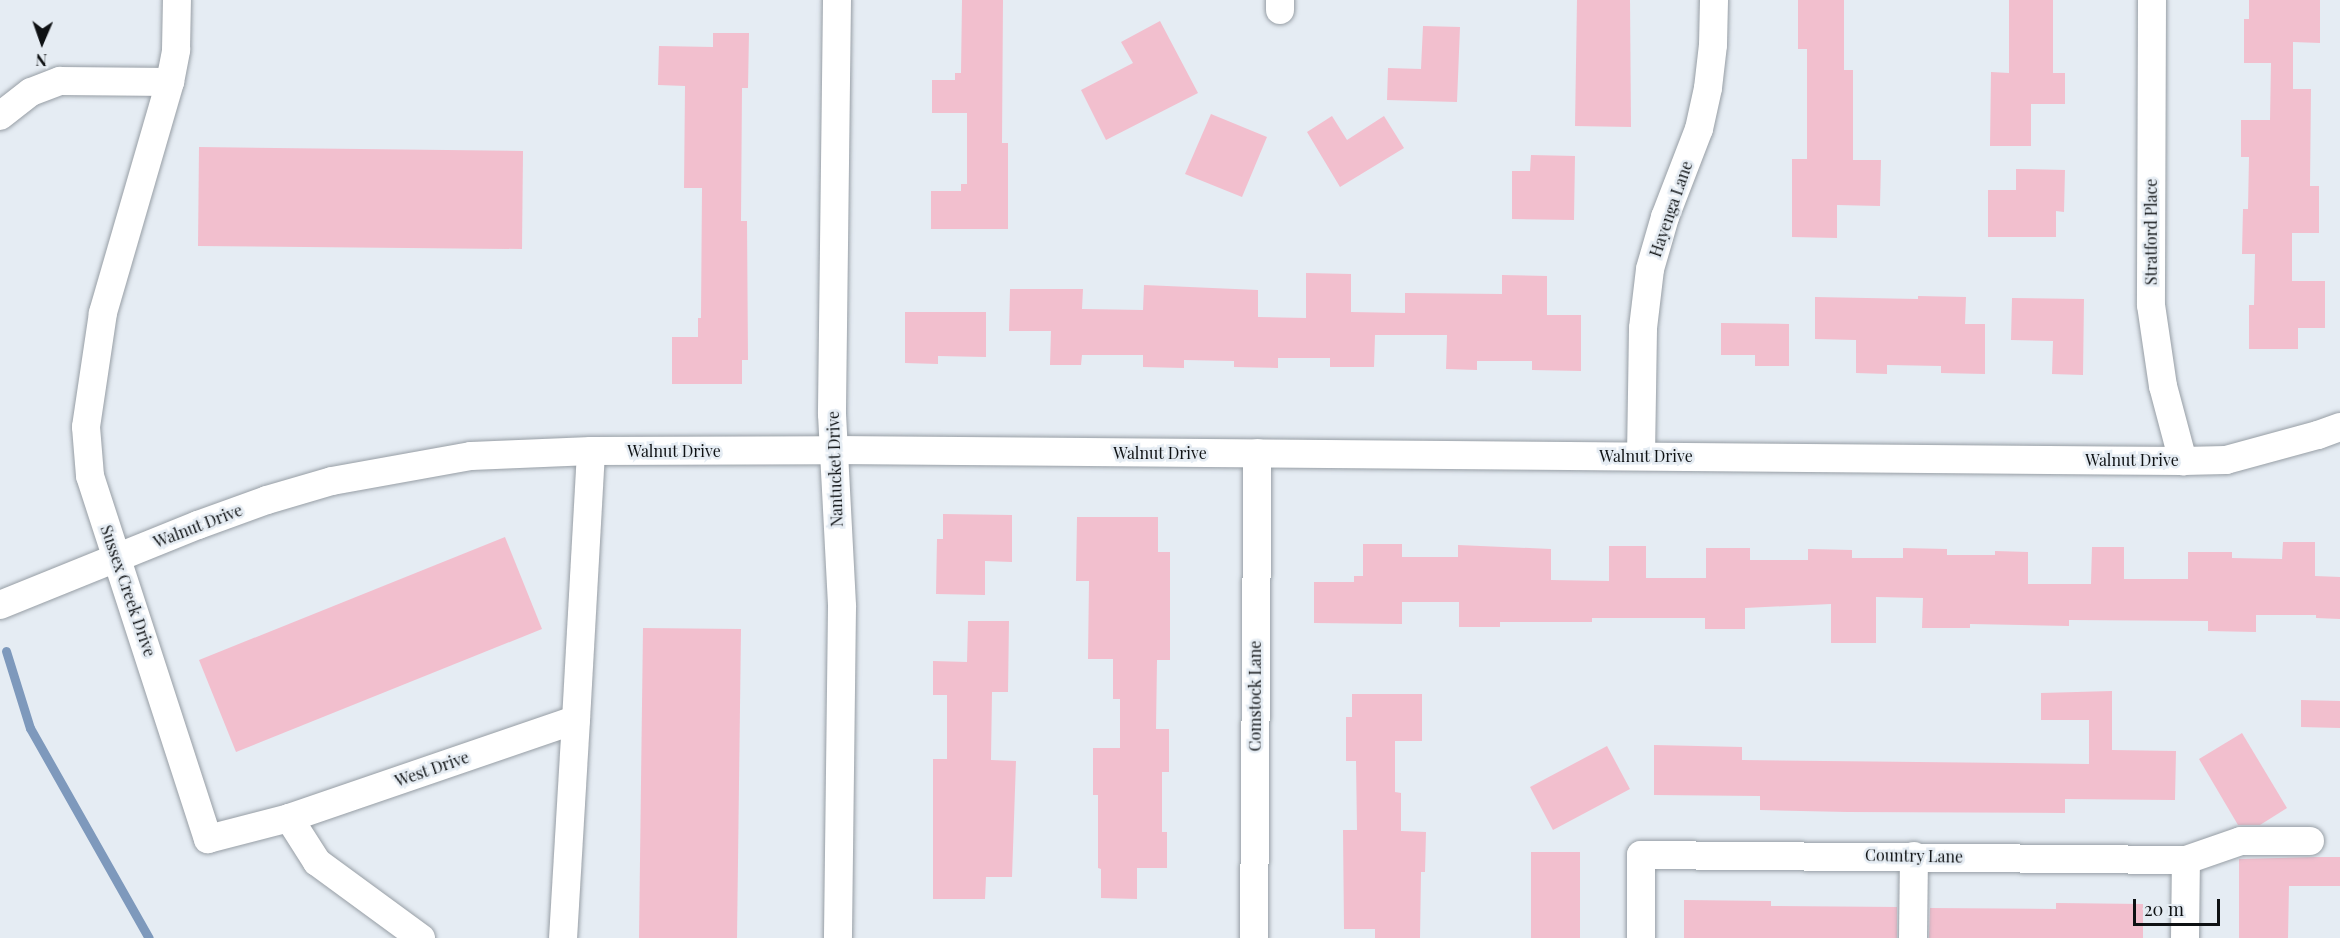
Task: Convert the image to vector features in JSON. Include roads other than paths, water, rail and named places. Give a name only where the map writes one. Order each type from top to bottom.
[{"type":"street","name":"Sussex Creek Drive","points":[[177,0],[176,50],[170,82],[104,313],[86,427],[90,476],[208,839],[289,818]]},
{"type":"street","name":"Nantucket Drive","points":[[837,0],[833,450],[842,608],[838,938]]},
{"type":"street","name":"Hayenga Lane","points":[[1641,456],[1642,328],[1650,269],[1665,217],[1690,156],[1701,119],[1713,45],[1714,0]]},
{"type":"street","name":"Stratford Place","points":[[2152,0],[2151,305],[2163,386],[2183,461]]},
{"type":"street","points":[[0,116],[30,92],[60,81],[170,82]]},
{"type":"street","name":"Walnut Drive","points":[[0,605],[267,500],[332,482],[471,456],[591,451],[833,450],[2183,461],[2226,460],[2340,427]]},
{"type":"street","points":[[563,938],[591,451]]},
{"type":"street","name":"Comstock Lane","points":[[1254,938],[1257,453]]},
{"type":"street","name":"West Drive","points":[[289,818],[576,720]]},
{"type":"street","points":[[289,818],[317,862],[421,938]]},
{"type":"street","name":"Country Lane","points":[[1641,938],[1641,855],[2186,860],[2241,841],[2310,841]]},
{"type":"street","points":[[1913,938],[1914,856]]},
{"type":"street","points":[[2185,938],[2186,860]]},
{"type":"waterway","points":[[6,651],[30,728],[149,938]]}]
